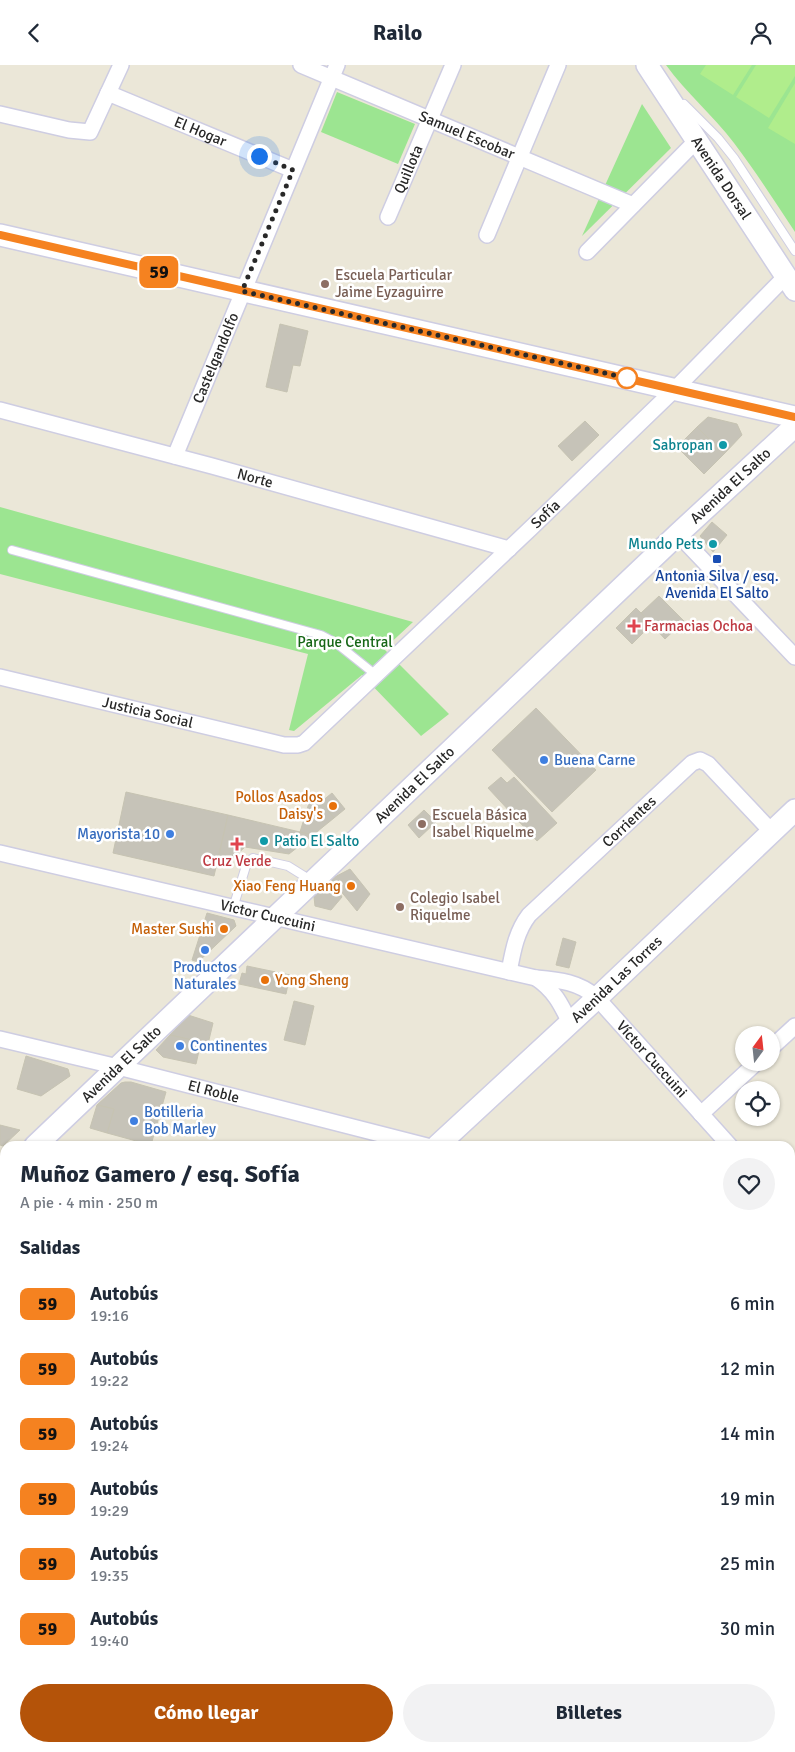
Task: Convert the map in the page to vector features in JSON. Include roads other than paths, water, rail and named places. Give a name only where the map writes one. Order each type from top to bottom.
[{"type":"street","points":[[0,114],[69,130],[90,132],[121,65]]},
{"type":"street","name":"Samuel Escobar","points":[[301,65],[335,71],[429,119],[633,205]]},
{"type":"street","name":"Quillota","points":[[388,217],[452,65]]},
{"type":"street","points":[[487,235],[558,65]]},
{"type":"street","name":"Avenida Dorsal","points":[[648,65],[790,283]]},
{"type":"street","name":"Castelgandolfo","points":[[174,456],[335,71]]},
{"type":"street","name":"El Hogar","points":[[108,93],[293,170]]},
{"type":"street","points":[[587,253],[697,140]]},
{"type":"street","points":[[0,235],[795,417]]},
{"type":"street","name":"Sofía","points":[[298,745],[309,740],[675,389],[790,283]]},
{"type":"street","name":"Norte","points":[[0,409],[509,549]]},
{"type":"street","name":"Avenida El Salto","points":[[40,1141],[678,534],[795,426]]},
{"type":"street","points":[[678,534],[795,657]]},
{"type":"street","name":"Justicia Social","points":[[0,677],[279,743],[298,745]]},
{"type":"street","name":"Corrientes","points":[[509,972],[516,938],[521,925],[529,915],[692,763],[700,760],[708,764],[772,831]]},
{"type":"street","name":"Avenida Las Torres","points":[[442,1141],[597,998],[795,810]]},
{"type":"street","name":"Víctor Cuccuini","points":[[0,853],[509,972],[573,983],[590,991],[597,998],[701,1115],[715,1139]]},
{"type":"street","name":"Víctor Cuccuini","points":[[536,978],[548,986],[556,995],[570,1023]]},
{"type":"street","points":[[780,1040],[795,1026]]},
{"type":"street","name":"El Roble","points":[[0,1039],[118,1067],[407,1141]]},
{"type":"street","points":[[701,1115],[748,1071]]},
{"type":"lane","points":[[679,97],[689,111],[712,132],[734,158],[795,251]]},
{"type":"lane","points":[[12,550],[321,635],[336,643],[376,675]]},
{"type":"lane","points":[[233,908],[248,861],[253,858],[288,866],[312,881]]},
{"type":"place","name":"Escuela Particular Jaime Eyzaguirre","points":[[325,284]]},
{"type":"place","name":"Sabropan","points":[[723,445]]},
{"type":"place","name":"Mundo Pets","points":[[713,544]]},
{"type":"place","name":"Antonia Silva / esq. Avenida El Salto","points":[[717,559]]},
{"type":"place","name":"Farmacias Ochoa","points":[[634,626]]},
{"type":"place","name":"Buena Carne","points":[[544,760]]},
{"type":"place","name":"Pollos Asados Daisy's","points":[[333,806]]},
{"type":"place","name":"Escuela Básica Isabel Riquelme","points":[[422,824]]},
{"type":"place","name":"Mayorista 10","points":[[170,834]]},
{"type":"place","name":"Patio El Salto","points":[[264,841]]},
{"type":"place","name":"Cruz Verde","points":[[237,844]]},
{"type":"place","name":"Xiao Feng Huang","points":[[351,886]]},
{"type":"place","name":"Colegio Isabel Riquelme","points":[[400,907]]},
{"type":"place","name":"Master Sushi","points":[[224,929]]},
{"type":"place","name":"Productos Naturales","points":[[205,950]]},
{"type":"place","name":"Yong Sheng","points":[[265,980]]},
{"type":"place","name":"Continentes","points":[[180,1046]]},
{"type":"place","name":"Botilleria Bob Marley","points":[[134,1121]]},
{"type":"park label","name":"Parque Central","points":[[345,642]]}]
